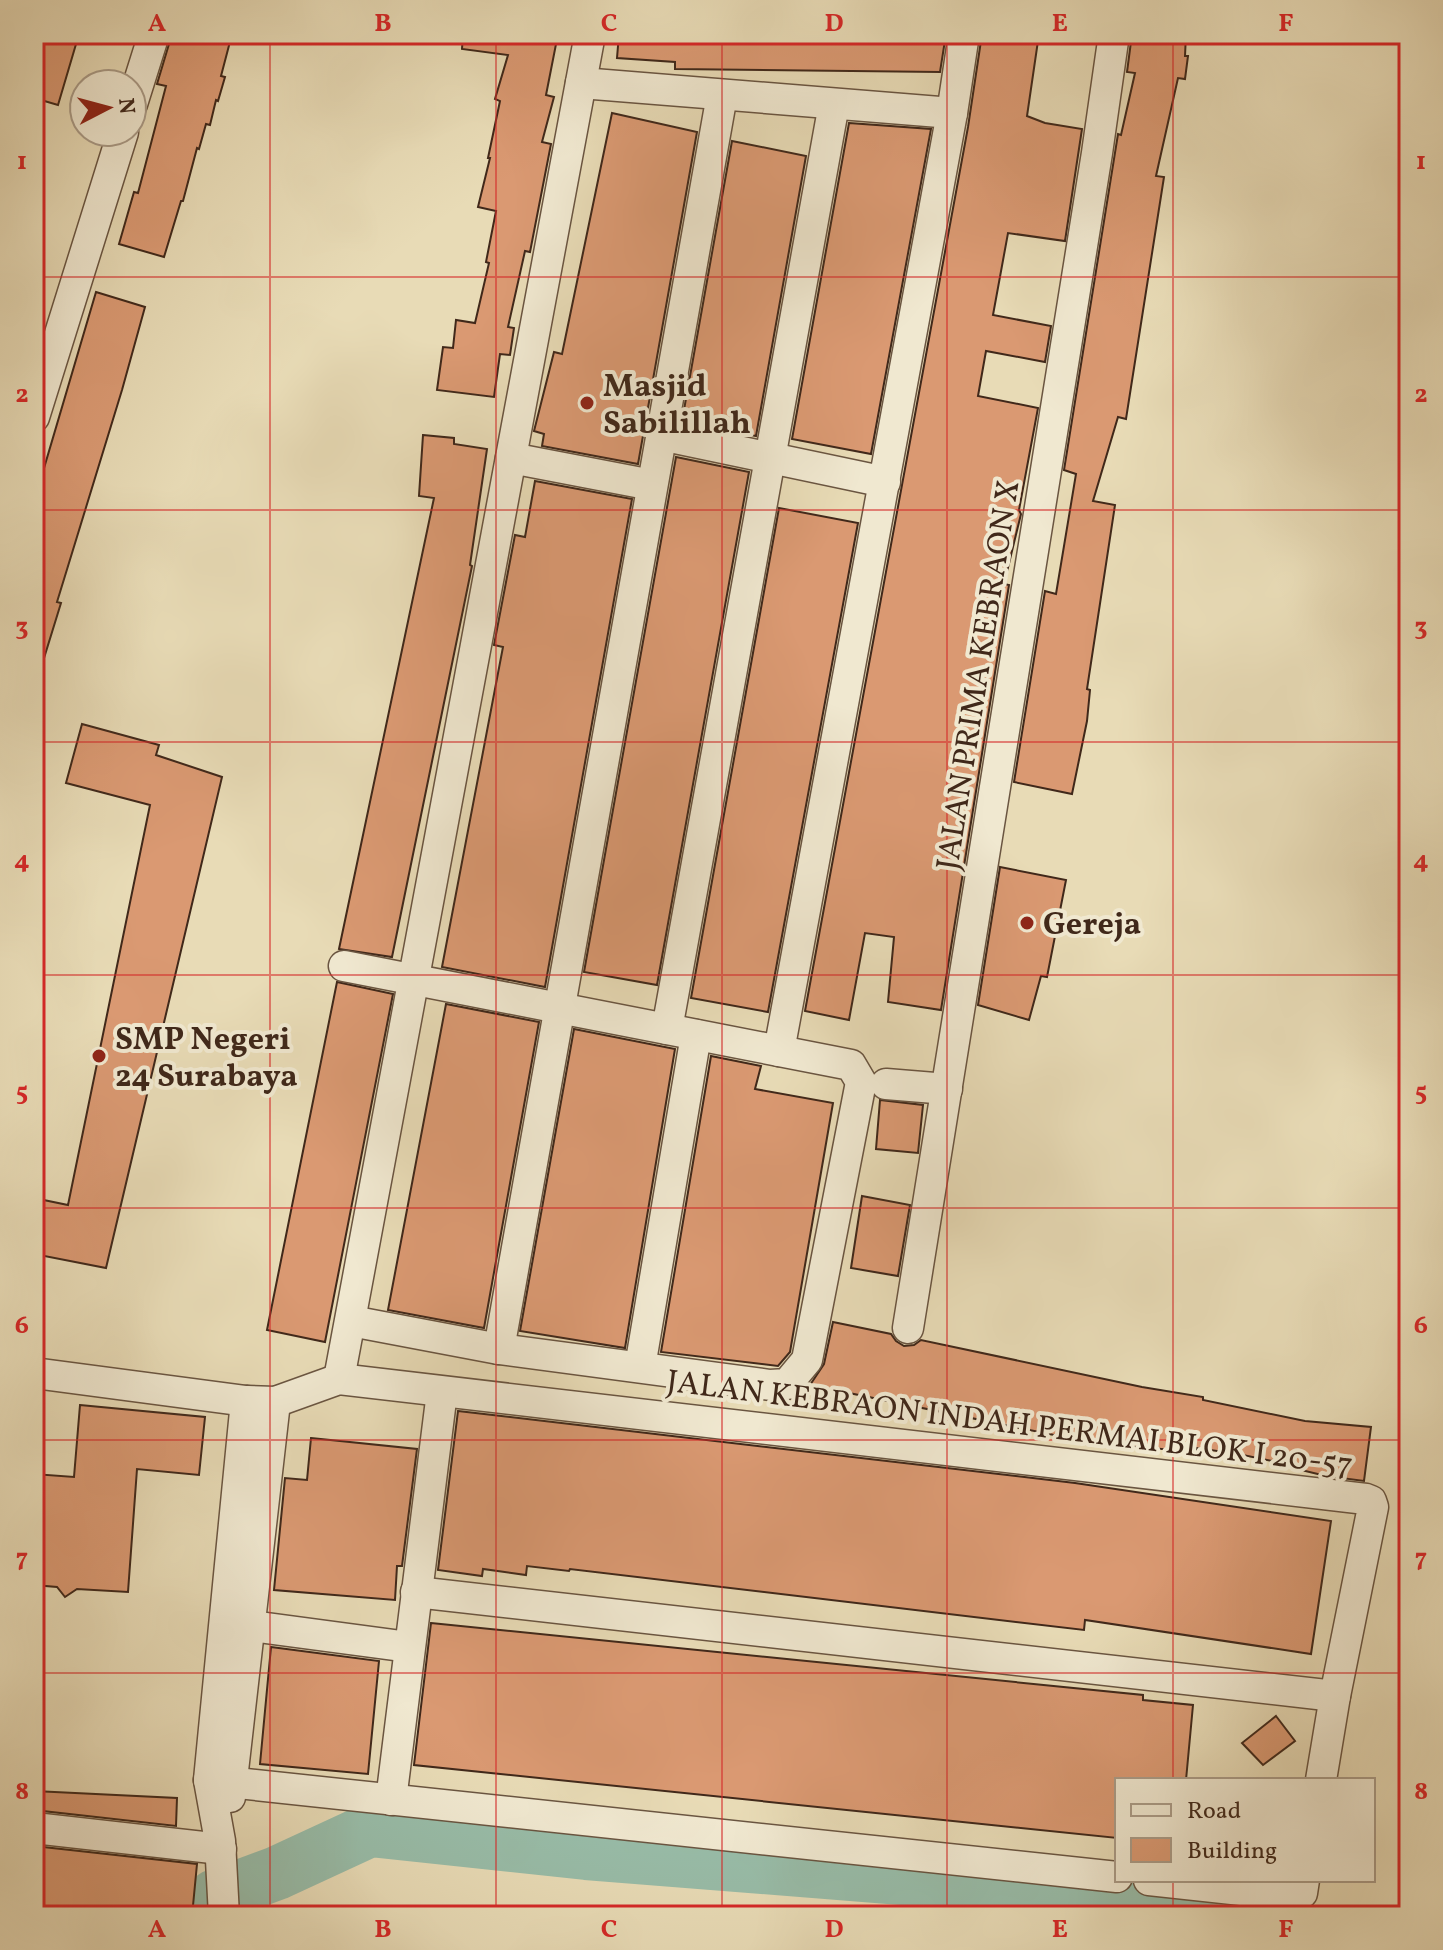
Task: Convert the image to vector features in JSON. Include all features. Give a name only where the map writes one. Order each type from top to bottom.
[{"type":"street","points":[[143,68],[154,34]]},
{"type":"street","points":[[339,1379],[590,34]]},
{"type":"street","points":[[779,1051],[885,482],[964,34]]},
{"type":"street","name":"JALAN PRIMA KEBRAON X","points":[[908,1328],[1114,34]]},
{"type":"street","points":[[581,83],[952,113]]},
{"type":"street","points":[[499,1349],[722,95]]},
{"type":"street","points":[[640,1367],[682,1032],[770,458],[834,104]]},
{"type":"street","points":[[34,417],[118,148]]},
{"type":"street","points":[[661,435],[885,482]]},
{"type":"street","points":[[511,458],[652,485]]},
{"type":"street","points":[[344,966],[851,1065],[858,1073],[860,1091],[807,1360],[787,1384],[770,1385],[499,1349],[351,1321]]},
{"type":"street","points":[[886,1084],[947,1089]]},
{"type":"street","points":[[34,1373],[260,1401],[339,1379],[442,1392],[391,1800]]},
{"type":"street","name":"JALAN KEBRAON INDAH PERMAI BLOK I 20-57","points":[[442,1392],[1366,1499],[1371,1501],[1373,1507],[1335,1696]]},
{"type":"street","points":[[224,1909],[212,1848],[260,1401]]},
{"type":"street","points":[[221,1780],[251,1626],[249,1515]]},
{"type":"street","points":[[416,1592],[1335,1696],[1321,1778]]},
{"type":"street","points":[[251,1626],[409,1647]]},
{"type":"street","points":[[221,1780],[1115,1877]]},
{"type":"street","points":[[34,1828],[212,1848]]},
{"type":"street","points":[[1168,1882],[1297,1896],[1303,1886]]},
{"type":"building","points":[[40,34],[79,34],[58,105],[34,98],[34,54]]},
{"type":"building","points":[[172,34],[232,34],[218,101],[210,125],[206,124],[197,148],[164,257],[119,244],[134,192],[138,193],[166,86],[157,84]]},
{"type":"building","points":[[463,34],[558,34],[546,95],[554,97],[542,142],[551,144],[530,252],[525,251],[508,327],[514,328],[510,355],[500,354],[494,397],[437,390],[443,347],[453,348],[456,320],[475,323],[489,263],[486,262],[496,211],[478,207],[500,101],[495,99],[508,55],[462,49]]},
{"type":"building","points":[[619,34],[946,34],[940,72],[675,69],[675,62],[617,58]]},
{"type":"building","points":[[982,34],[1039,34],[1027,116],[1045,123],[1082,129],[1065,241],[1008,233],[993,315],[1051,326],[1045,362],[986,351],[978,396],[1038,408],[1019,510],[1021,514],[1004,584],[1009,585],[941,1010],[888,1002],[894,937],[865,933],[849,1020],[805,1011],[968,127]]},
{"type":"building","points":[[1132,34],[1186,34],[1185,56],[1188,56],[1185,79],[1178,78],[1156,176],[1164,177],[1126,419],[1118,417],[1093,501],[1115,505],[1087,689],[1090,690],[1087,721],[1072,794],[1014,782],[1045,591],[1056,594],[1076,474],[1064,470],[1118,134],[1121,135],[1135,73],[1127,72]]},
{"type":"building","points":[[612,113],[697,132],[638,464],[542,446],[544,434],[534,431],[554,352],[562,354]]},
{"type":"building","points":[[849,123],[931,129],[871,454],[792,439]]},
{"type":"building","points":[[732,141],[806,156],[756,436],[682,421]]},
{"type":"building","points":[[96,292],[145,307],[57,602],[61,603],[40,671],[34,670],[34,502]]},
{"type":"building","points":[[423,435],[454,438],[454,444],[487,449],[472,566],[392,957],[339,949],[434,498],[419,496]]},
{"type":"building","points":[[676,457],[749,472],[657,985],[584,972]]},
{"type":"building","points":[[535,481],[632,499],[545,987],[442,967],[503,647],[494,645],[515,535],[525,537]]},
{"type":"building","points":[[779,508],[858,523],[768,1012],[691,998]]},
{"type":"building","points":[[82,724],[159,745],[156,755],[222,777],[106,1268],[34,1254],[34,1198],[68,1205],[150,805],[66,783]]},
{"type":"building","name":"Gereja","points":[[1000,867],[1066,880],[1047,977],[1041,976],[1029,1020],[978,1005]]},
{"type":"building","points":[[337,982],[393,994],[325,1342],[267,1330]]},
{"type":"building","points":[[446,1004],[539,1022],[484,1328],[388,1310]]},
{"type":"building","points":[[574,1029],[675,1049],[625,1348],[520,1331]]},
{"type":"building","points":[[711,1056],[761,1066],[755,1089],[833,1103],[790,1352],[778,1366],[661,1352]]},
{"type":"building","points":[[880,1100],[923,1105],[918,1153],[876,1149]]},
{"type":"building","points":[[862,1196],[910,1205],[898,1276],[851,1268]]},
{"type":"building","points":[[833,1322],[891,1334],[904,1346],[921,1340],[1203,1397],[1203,1400],[1305,1421],[1371,1427],[1364,1481],[1326,1476],[1297,1469],[1297,1466],[1197,1448],[1196,1452],[1093,1443],[810,1385],[824,1364]]},
{"type":"building","points":[[80,1405],[205,1417],[199,1475],[137,1469],[128,1592],[77,1589],[65,1597],[57,1587],[34,1585],[34,1474],[74,1477]]},
{"type":"building","points":[[458,1411],[1075,1483],[1331,1521],[1311,1654],[1085,1620],[1084,1630],[570,1569],[527,1566],[526,1575],[483,1569],[482,1576],[438,1570]]},
{"type":"building","points":[[311,1438],[417,1449],[402,1566],[397,1566],[395,1600],[274,1590],[285,1478],[307,1480]]},
{"type":"building","points":[[431,1623],[1143,1695],[1143,1700],[1193,1705],[1186,1778],[1115,1778],[1115,1838],[414,1765]]},
{"type":"building","points":[[271,1647],[379,1661],[368,1774],[260,1764]]},
{"type":"building","points":[[1276,1716],[1295,1741],[1263,1765],[1242,1743]]},
{"type":"building","points":[[34,1791],[177,1798],[176,1826],[34,1810]]},
{"type":"building","points":[[34,1846],[197,1864],[192,1916],[34,1916]]},
{"type":"waterway","points":[[215,1916],[215,1896],[277,1873],[370,1830],[586,1853],[964,1883],[1264,1916]]},
{"type":"place","name":"Masjid Sabilillah","points":[[587,403]]},
{"type":"place","name":"Gereja","points":[[1027,923]]},
{"type":"place","name":"SMP Negeri 24 Surabaya","points":[[99,1056]]}]
